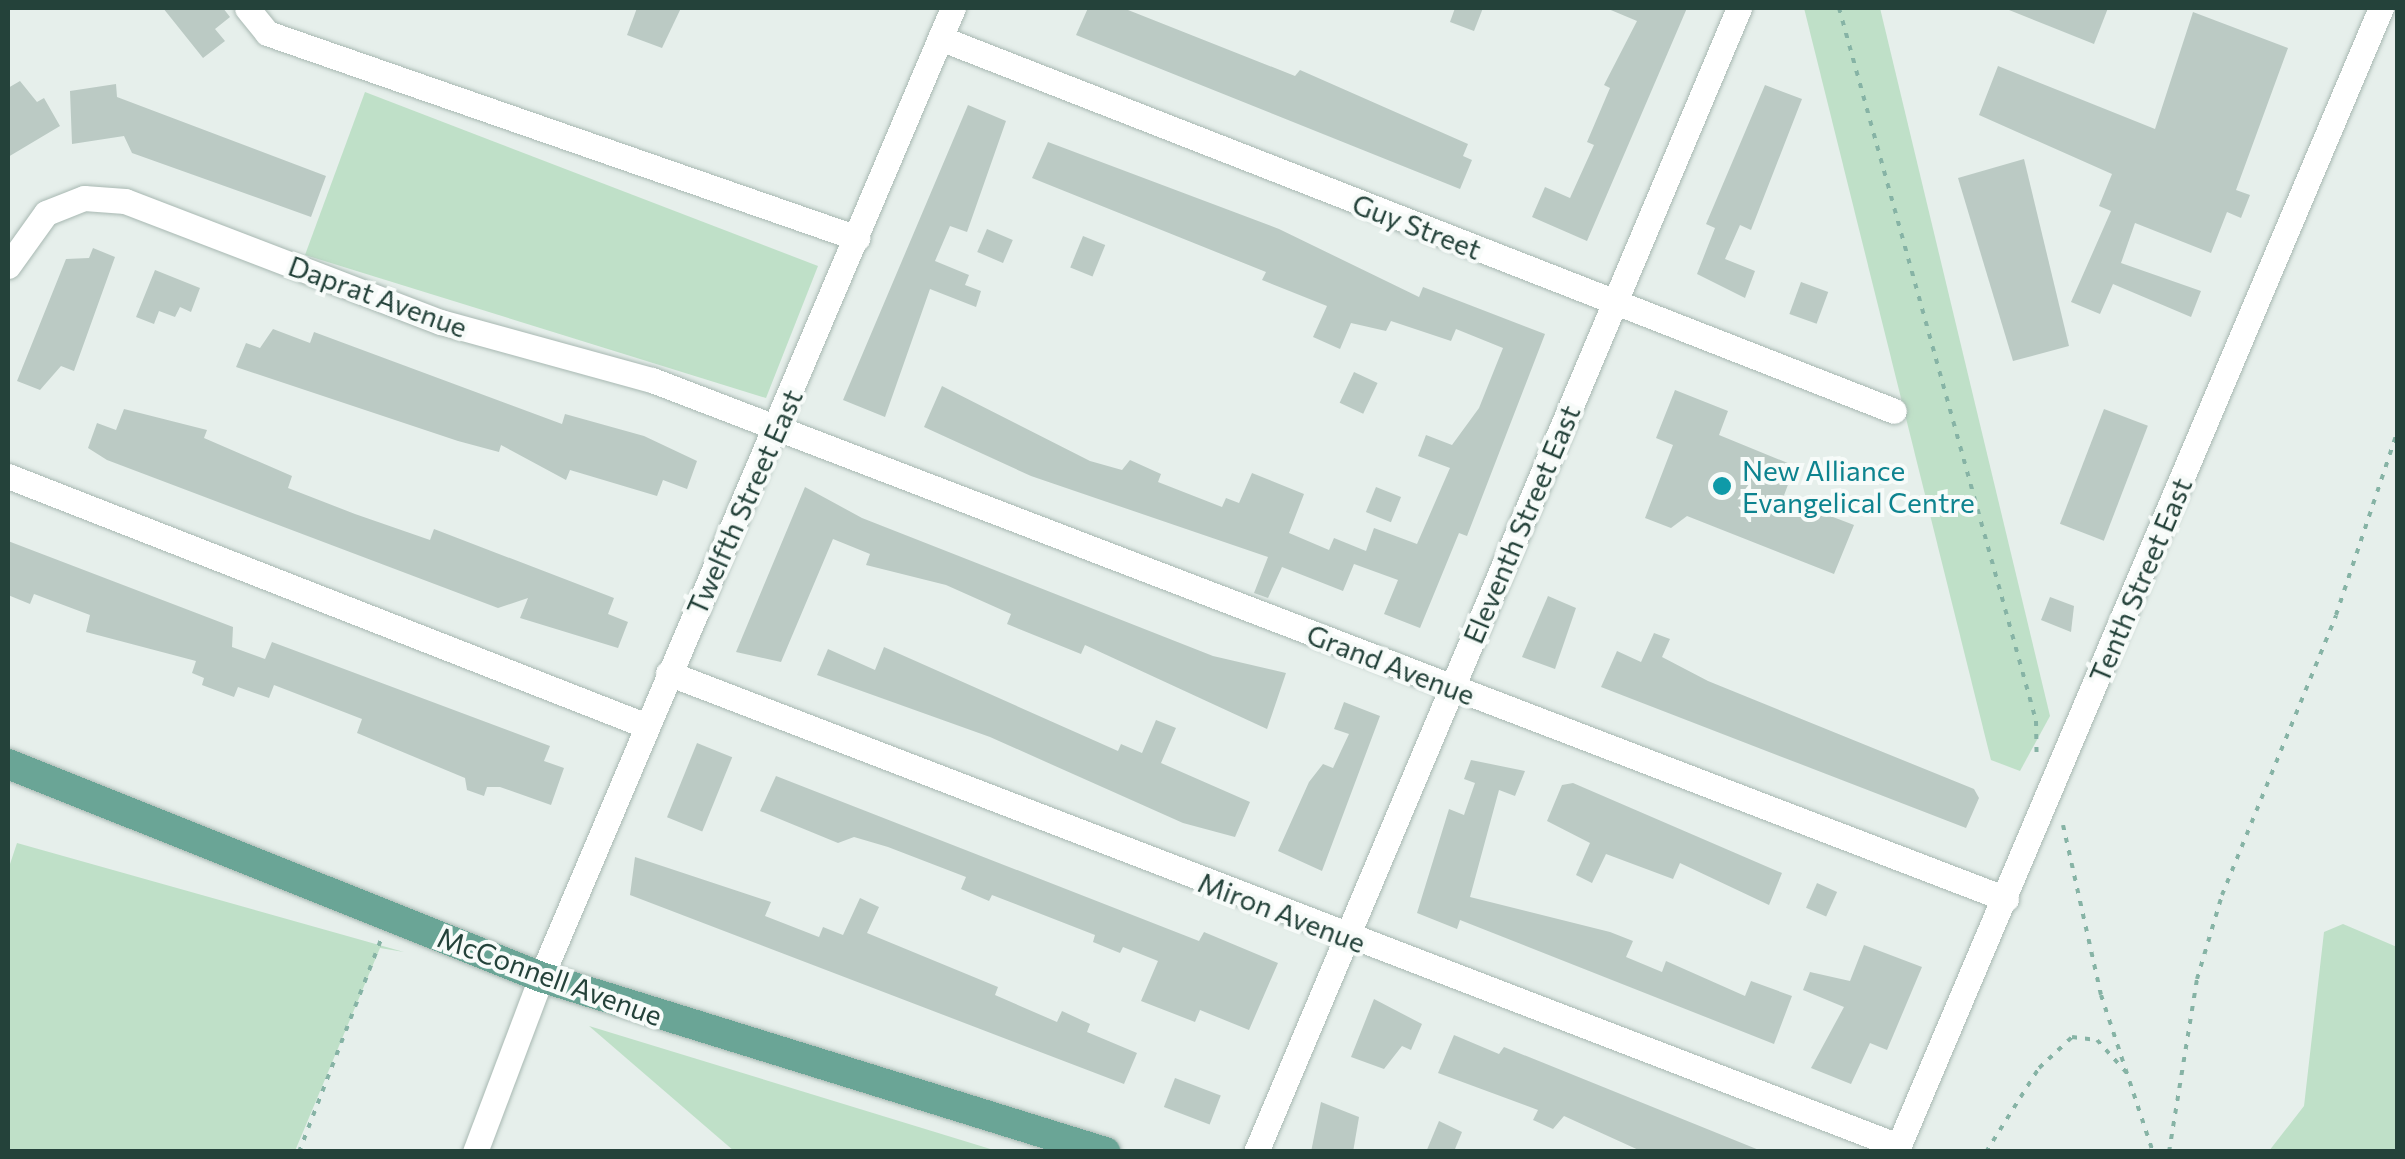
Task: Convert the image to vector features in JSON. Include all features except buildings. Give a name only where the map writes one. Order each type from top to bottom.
[{"type":"main road","name":"McConnell Avenue","points":[[8,764],[541,977],[1043,1138],[1104,1152]]},
{"type":"main road","points":[[1043,1138],[1078,1152]]},
{"type":"street","points":[[248,8],[267,34],[856,238]]},
{"type":"street","name":"Eleventh Street East","points":[[1256,1152],[1740,8]]},
{"type":"street","name":"Tenth Street East","points":[[1897,1149],[2006,900],[2380,8]]},
{"type":"street","name":"Twelfth Street East","points":[[475,1152],[541,977],[946,24]]},
{"type":"street","name":"Guy Street","points":[[946,24],[1617,304],[1894,411]]},
{"type":"street","name":"Daprat Avenue","points":[[8,266],[46,213],[84,198],[125,200],[441,322],[652,380],[777,428]]},
{"type":"street","name":"Grand Avenue","points":[[777,428],[2006,900]]},
{"type":"street","points":[[8,476],[646,726]]},
{"type":"street","name":"Miron Avenue","points":[[668,674],[1897,1149]]},
{"type":"path","points":[[1839,8],[2050,796],[2080,876],[2101,995],[2154,1152]]},
{"type":"path","points":[[2169,1152],[2197,979],[2222,895],[2336,615],[2398,430]]},
{"type":"path","points":[[299,1152],[390,916]]},
{"type":"path","points":[[1986,1152],[2039,1068],[2072,1036],[2097,1040],[2130,1077]]},
{"type":"green space","points":[[1804,8],[1880,8],[2050,716],[2020,771],[1991,760]]},
{"type":"green space","points":[[365,92],[818,266],[766,398],[305,255]]},
{"type":"green space","points":[[17,843],[404,952],[380,948],[295,1151],[8,1151],[8,870]]},
{"type":"green space","points":[[2343,924],[2397,947],[2397,1151],[2269,1151],[2304,1106],[2324,932]]},
{"type":"green space","points":[[589,1026],[997,1151],[734,1151]]},
{"type":"place","name":"New Alliance Evangelical Centre","points":[[1722,486]]}]
